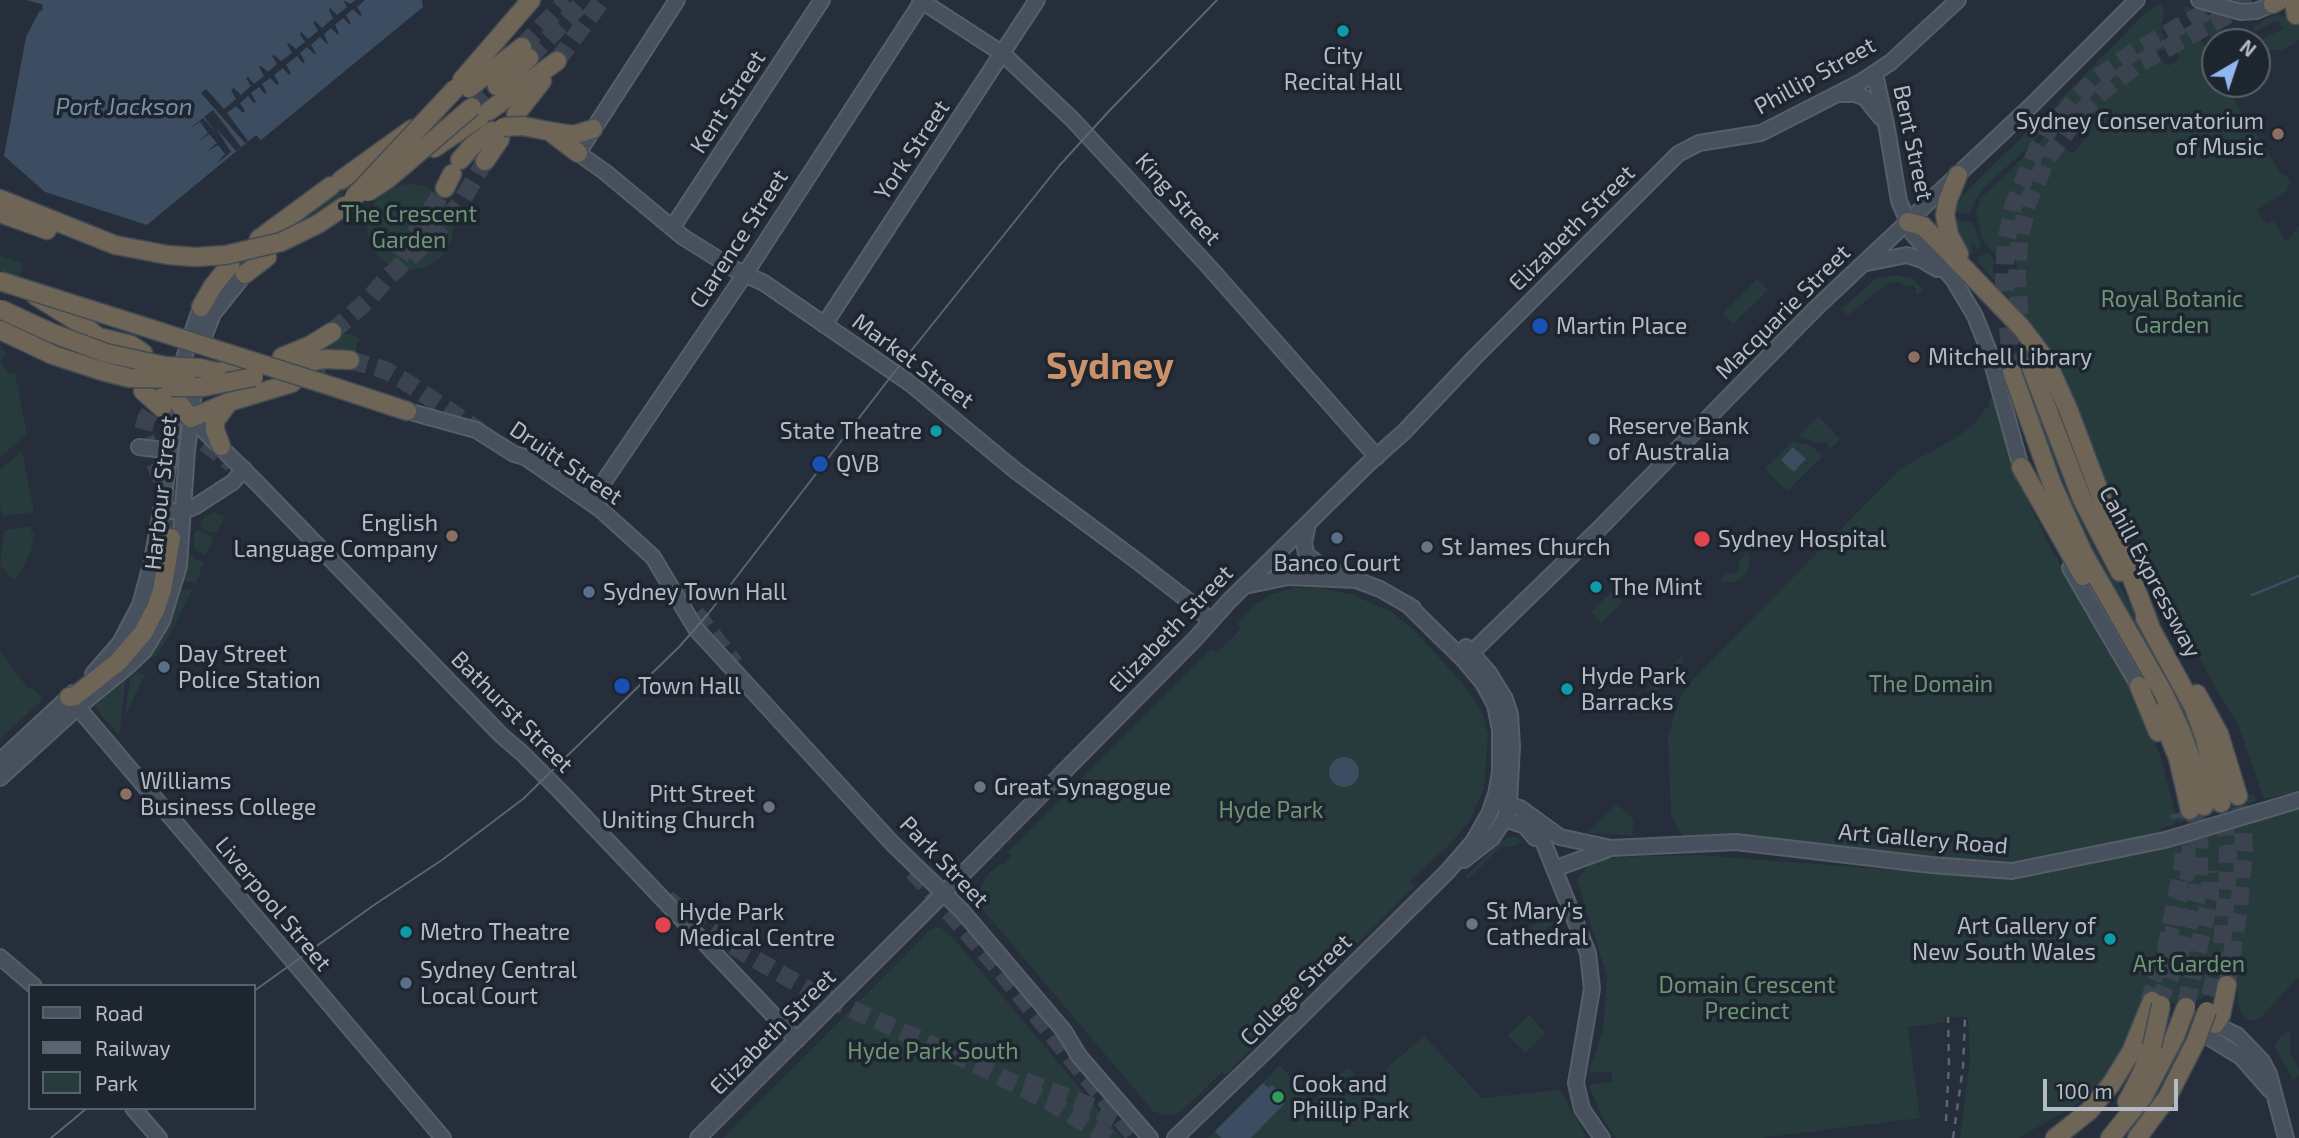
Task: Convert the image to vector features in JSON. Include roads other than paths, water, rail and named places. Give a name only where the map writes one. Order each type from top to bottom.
[{"type":"highway","points":[[349,203],[462,86],[531,0]]},
{"type":"highway","points":[[462,86],[526,52],[497,86]]},
{"type":"highway","points":[[452,174],[489,122],[556,61],[516,114]]},
{"type":"highway","points":[[433,148],[489,122],[523,125],[573,135],[593,129]]},
{"type":"highway","points":[[485,161],[489,122]]},
{"type":"highway","points":[[0,199],[115,245],[168,256],[226,256],[281,242],[318,224],[389,178],[489,122]]},
{"type":"highway","points":[[259,239],[412,129]]},
{"type":"highway","points":[[548,131],[578,153]]},
{"type":"highway","points":[[1958,175],[1946,206],[1946,226],[1956,250],[1988,293]]},
{"type":"highway","points":[[0,213],[80,240],[98,245],[115,245]]},
{"type":"highway","points":[[1908,222],[1924,226],[2027,335],[2053,372],[2151,628],[2207,710],[2225,748],[2202,807]]},
{"type":"highway","points":[[201,307],[213,286],[237,269],[267,257]]},
{"type":"highway","points":[[0,274],[93,337],[131,345],[143,353]]},
{"type":"highway","points":[[0,281],[407,411]]},
{"type":"highway","points":[[0,309],[52,333],[106,353],[165,366],[200,368],[216,372]]},
{"type":"highway","points":[[0,330],[62,358],[130,377],[150,386],[184,388],[265,374]]},
{"type":"highway","points":[[282,357],[311,345],[332,332]]},
{"type":"highway","points":[[299,364],[350,364]]},
{"type":"highway","name":"Cahill Expressway","points":[[2031,367],[2087,509],[2151,628]]},
{"type":"highway","points":[[130,377],[202,379],[216,372],[241,369]]},
{"type":"highway","name":"Cahill Expressway","points":[[2042,486],[2021,420],[2013,376],[2052,484],[2083,553],[2164,694],[2181,731],[2195,769],[2202,807]]},
{"type":"highway","points":[[175,397],[191,418],[229,402],[292,383]]},
{"type":"highway","points":[[143,391],[175,397],[219,398],[229,402]]},
{"type":"highway","points":[[221,446],[215,430],[215,421],[229,402]]},
{"type":"highway","points":[[2021,467],[2158,707],[2178,758],[2202,807]]},
{"type":"highway","points":[[2042,486],[2164,710],[2202,807]]},
{"type":"highway","points":[[2042,486],[2076,565]]},
{"type":"highway","points":[[73,702],[75,696],[118,662],[144,633],[162,590],[171,538]]},
{"type":"highway","points":[[2139,686],[2166,754],[2202,807]]},
{"type":"highway","points":[[2137,1138],[2167,1098],[2208,1023],[2221,1015],[2227,985]]},
{"type":"highway","points":[[2108,1138],[2143,1097],[2175,1036],[2186,1006]]},
{"type":"highway","points":[[2108,1138],[2135,1089],[2155,1007]]},
{"type":"highway","points":[[2055,1138],[2089,1111],[2112,1083],[2155,1007]]},
{"type":"main road","points":[[578,153],[677,0]]},
{"type":"main road","name":"Kent Street","points":[[672,228],[822,0]]},
{"type":"main road","name":"King Street","points":[[922,0],[1003,54],[1048,94],[1210,268],[1377,457]]},
{"type":"main road","name":"Clarence Street","points":[[590,502],[745,274],[922,0]]},
{"type":"main road","name":"York Street","points":[[824,325],[1037,0]]},
{"type":"main road","name":"Phillip Street","points":[[1678,154],[1699,144],[1755,135],[1875,74],[1958,0]]},
{"type":"main road","points":[[2199,0],[2215,2],[2234,12],[2247,12],[2277,2]]},
{"type":"main road","name":"Macquarie Street","points":[[1468,656],[1608,520],[1816,308],[2137,1]]},
{"type":"main road","name":"Bent Street","points":[[1875,74],[1899,201],[1914,236],[1953,279],[1967,300]]},
{"type":"main road","points":[[1834,95],[1851,93],[1865,98],[1873,105],[1887,129]]},
{"type":"main road","points":[[593,129],[589,144],[605,172]]},
{"type":"main road","name":"Market Street","points":[[578,153],[672,228],[764,284],[911,384],[1029,481],[1194,605],[1210,621]]},
{"type":"main road","name":"Elizabeth Street","points":[[698,1138],[1678,154]]},
{"type":"main road","points":[[1863,264],[1900,255],[1918,258],[1935,268],[1967,300],[1983,333],[2021,467],[2043,521],[2139,686]]},
{"type":"main road","points":[[201,307],[199,332],[218,306],[237,269]]},
{"type":"main road","name":"Harbour Street","points":[[0,778],[73,702],[120,643],[140,605],[151,565],[161,510],[172,440],[175,397]]},
{"type":"main road","name":"Druitt Street","points":[[407,411],[465,426],[524,457],[590,502],[653,557],[695,627]]},
{"type":"main road","name":"Harbour Street","points":[[0,761],[73,702],[135,659],[158,629],[168,607],[179,566],[191,418]]},
{"type":"main road","name":"Bathurst Street","points":[[191,418],[244,469],[501,736],[522,753],[797,1040]]},
{"type":"main road","points":[[139,447],[163,450],[172,440]]},
{"type":"main road","points":[[161,510],[182,512],[218,494],[236,480],[244,469]]},
{"type":"main road","points":[[1308,523],[1304,546],[1308,557],[1321,566],[1380,589],[1437,623],[1500,688],[1510,714],[1512,746],[1507,812]]},
{"type":"main road","points":[[1244,587],[1284,578],[1356,580]]},
{"type":"main road","name":"Park Street","points":[[695,627],[892,843],[944,893],[1064,1031],[1079,1056],[1150,1138]]},
{"type":"main road","name":"College Street","points":[[1175,1138],[1447,872],[1479,832],[1494,802],[1500,772],[1500,739],[1498,711],[1468,656]]},
{"type":"main road","name":"Liverpool Street","points":[[73,702],[443,1138]]},
{"type":"main road","points":[[1494,802],[1525,826],[1551,862]]},
{"type":"main road","name":"Art Gallery Road","points":[[1611,848],[1736,842],[1931,865],[2012,870],[2140,846],[2297,803]]},
{"type":"main road","points":[[1507,812],[1526,812],[1565,839],[1611,848]]},
{"type":"main road","name":"College Street","points":[[1447,872],[1492,838],[1507,812]]},
{"type":"main road","points":[[1526,812],[1540,833],[1588,953],[1592,989],[1576,1083],[1582,1109],[1602,1138]]},
{"type":"main road","points":[[1551,862],[1553,846],[1565,839]]},
{"type":"main road","points":[[1551,862],[1611,848]]},
{"type":"main road","points":[[0,957],[32,984]]},
{"type":"main road","points":[[2045,1138],[2076,1116],[2105,1084],[2155,1007]]},
{"type":"main road","points":[[2208,1023],[2233,1032],[2266,1066],[2286,1138]]},
{"type":"main road","points":[[2208,1023],[2276,1097]]},
{"type":"main road","points":[[2229,1048],[2243,1049],[2249,1046]]},
{"type":"main road","points":[[2249,1046],[2249,1055],[2258,1066],[2262,1079]]},
{"type":"main road","points":[[136,1110],[159,1138]]},
{"type":"water","name":"Port Jackson","points":[[26,0],[422,0],[423,7],[261,140],[256,135],[147,225],[45,192],[4,156],[26,37],[43,9],[42,4]]},
{"type":"water","points":[[1793,447],[1806,459],[1794,472],[1781,460]]},
{"type":"water","points":[[1344,757],[1355,761],[1359,772],[1355,783],[1344,787],[1333,783],[1329,772],[1333,761]]},
{"type":"water","points":[[1263,1083],[1269,1088],[1272,1085],[1286,1099],[1284,1104],[1251,1138],[1221,1138],[1215,1131]]},
{"type":"waterway","points":[[2252,595],[2299,576]]},
{"type":"tunnel","points":[[522,47],[567,0]]},
{"type":"tunnel","points":[[529,58],[585,0]]},
{"type":"tunnel","points":[[557,61],[602,0]]},
{"type":"tunnel","points":[[2012,372],[2004,281],[2006,242],[2014,203],[2037,149],[2052,125],[2093,81],[2132,53],[2227,0]]},
{"type":"tunnel","points":[[2031,367],[2020,322],[2017,275],[2019,241],[2028,202],[2048,157],[2082,111],[2104,90],[2140,63],[2255,0]]},
{"type":"tunnel","points":[[472,107],[497,86]]},
{"type":"tunnel","points":[[332,332],[431,238],[461,202],[485,161]]},
{"type":"tunnel","points":[[400,257],[445,188]]},
{"type":"tunnel","points":[[350,360],[385,370],[481,432]]},
{"type":"tunnel","points":[[296,381],[325,370]]},
{"type":"tunnel","points":[[170,397],[154,405],[143,431],[166,491],[171,516],[171,538]]},
{"type":"tunnel","points":[[163,409],[232,464]]},
{"type":"tunnel","points":[[679,592],[735,664]]},
{"type":"tunnel","points":[[2227,985],[2239,909],[2244,850],[2238,796]]},
{"type":"tunnel","points":[[2210,996],[2221,954],[2228,875],[2228,849],[2221,803]]},
{"type":"tunnel","points":[[2158,1003],[2181,951],[2197,897],[2200,848],[2194,809]]},
{"type":"tunnel","points":[[2147,1000],[2167,949],[2188,872],[2189,829],[2185,811]]},
{"type":"tunnel","points":[[2164,978],[2166,948],[2184,851],[2179,813]]},
{"type":"tunnel","points":[[913,871],[994,963],[1136,1138]]},
{"type":"tunnel","points":[[2186,1005],[2210,897],[2210,871]]},
{"type":"tunnel","points":[[667,899],[746,954],[811,991],[982,1067],[1055,1105],[1109,1138]]},
{"type":"tunnel","points":[[2156,1012],[2175,1012],[2212,1023]]},
{"type":"tunnel","points":[[1025,1081],[1093,1107],[1115,1120]]},
{"type":"tram line","points":[[256,990],[442,860],[523,799],[679,647],[708,614],[899,366],[1059,166],[1217,0]]},
{"type":"tram line","points":[[51,1138],[85,1110]]},
{"type":"railway","points":[[1946,1121],[1948,1017]]},
{"type":"railway","points":[[1953,1138],[1963,1067],[1965,1017]]},
{"type":"place","name":"City Recital Hall","points":[[1343,31]]},
{"type":"place","name":"Sydney Conservatorium of Music","points":[[2278,134]]},
{"type":"place","name":"Martin Place","points":[[1540,326]]},
{"type":"place","name":"Mitchell Library","points":[[1914,357]]},
{"type":"place","name":"State Theatre","points":[[936,431]]},
{"type":"place","name":"Reserve Bank of Australia","points":[[1594,439]]},
{"type":"place","name":"QVB","points":[[820,464]]},
{"type":"place","name":"English Language Company","points":[[452,536]]},
{"type":"place","name":"Banco Court","points":[[1337,538]]},
{"type":"place","name":"Sydney Hospital","points":[[1702,539]]},
{"type":"place","name":"St James Church","points":[[1427,547]]},
{"type":"place","name":"The Mint","points":[[1596,587]]},
{"type":"place","name":"Sydney Town Hall","points":[[589,592]]},
{"type":"place","name":"Day Street Police Station","points":[[164,667]]},
{"type":"place","name":"Town Hall","points":[[622,686]]},
{"type":"place","name":"Hyde Park Barracks","points":[[1567,689]]},
{"type":"place","name":"Great Synagogue","points":[[980,787]]},
{"type":"place","name":"Williams Business College","points":[[126,794]]},
{"type":"place","name":"Pitt Street Uniting Church","points":[[769,807]]},
{"type":"place","name":"St Mary's Cathedral","points":[[1472,924]]},
{"type":"place","name":"Hyde Park Medical Centre","points":[[663,925]]},
{"type":"place","name":"Metro Theatre","points":[[406,932]]},
{"type":"place","name":"Art Gallery of New South Wales","points":[[2110,939]]},
{"type":"place","name":"Sydney Central Local Court","points":[[406,983]]},
{"type":"place","name":"Cook and Phillip Park","points":[[1278,1097]]},
{"type":"district","name":"Sydney","points":[[1110,367]]},
{"type":"park label","name":"The Crescent Garden","points":[[409,227]]},
{"type":"park label","name":"Royal Botanic Garden","points":[[2172,312]]},
{"type":"park label","name":"The Domain","points":[[1931,684]]},
{"type":"park label","name":"Hyde Park","points":[[1271,810]]},
{"type":"park label","name":"Art Garden","points":[[2189,964]]},
{"type":"park label","name":"Domain Crescent Precinct","points":[[1747,998]]},
{"type":"park label","name":"Hyde Park South","points":[[933,1051]]}]
